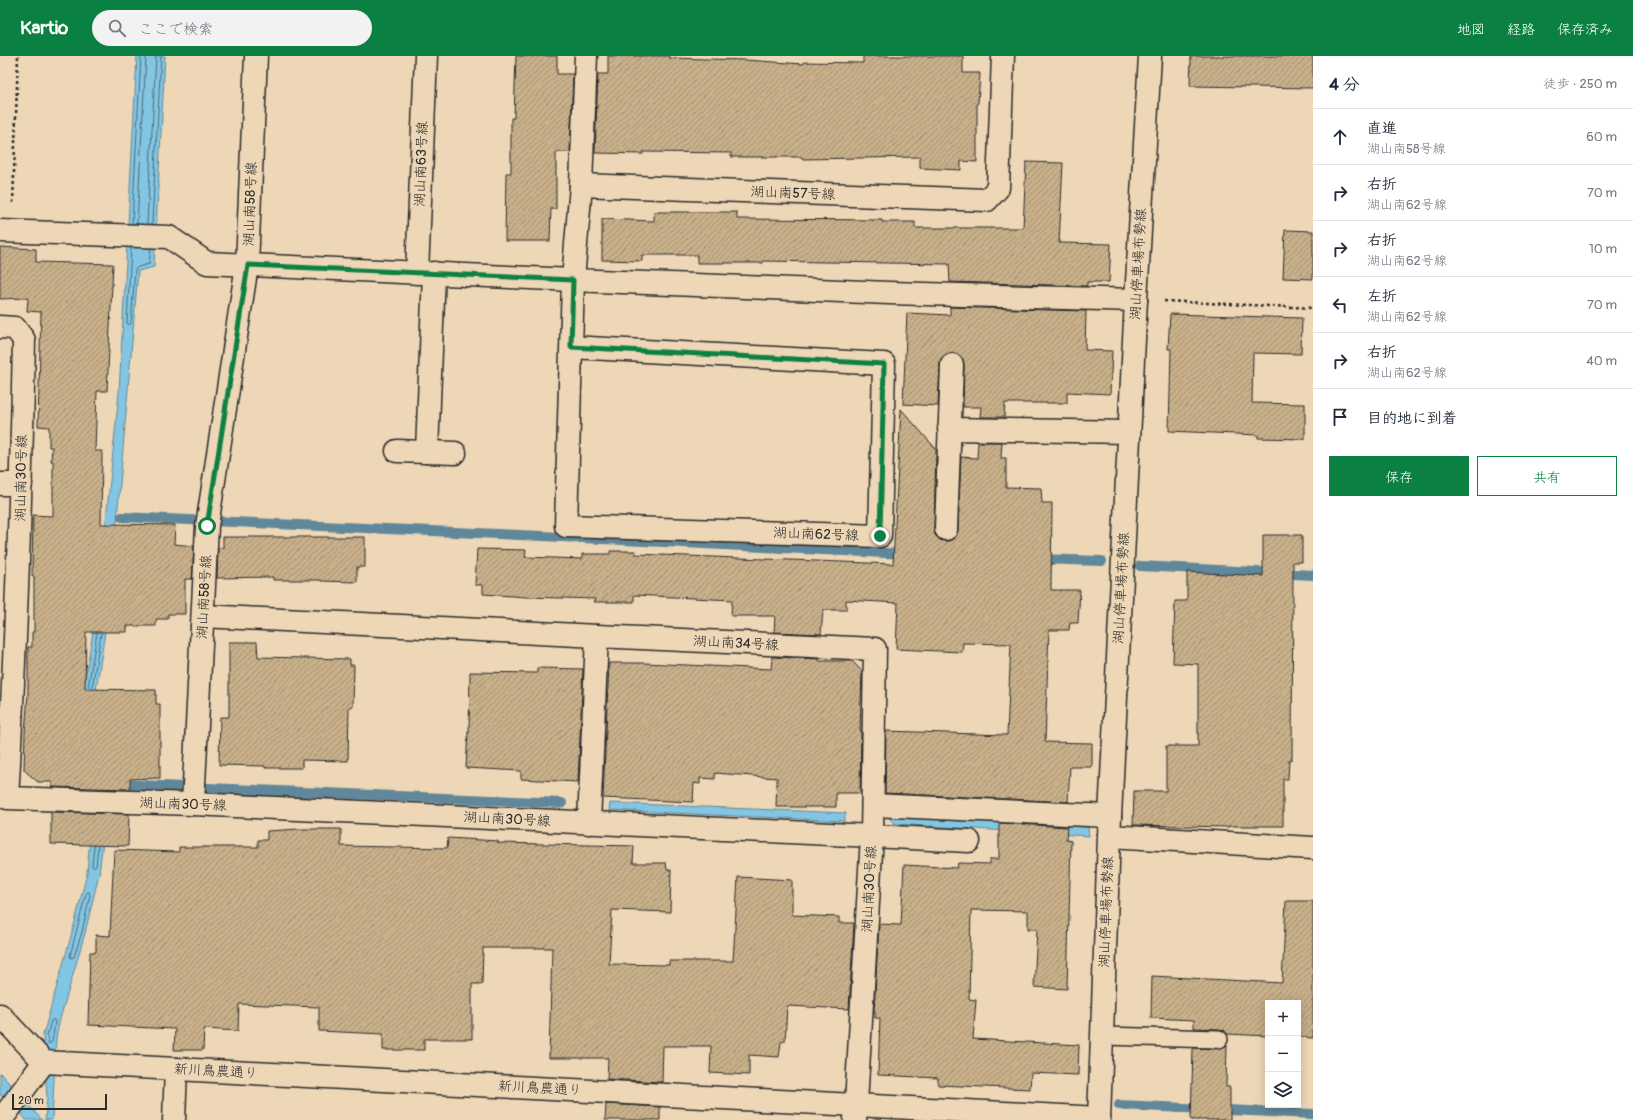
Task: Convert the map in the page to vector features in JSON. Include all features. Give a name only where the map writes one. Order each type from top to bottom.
[{"type":"street","name":"湖山南58号線","points":[[193,804],[207,526],[248,265],[256,56]]},
{"type":"street","name":"湖山南63号線","points":[[426,56],[427,452]]},
{"type":"street","points":[[581,185],[586,56]]},
{"type":"street","name":"湖山南57号線","points":[[581,185],[987,200],[998,188],[1003,56]]},
{"type":"street","name":"湖山停車場布勢線","points":[[1099,1119],[1110,826],[1129,432],[1150,56]]},
{"type":"street","name":"湖山南62号線","points":[[571,347],[884,364],[880,536],[566,526],[571,347],[573,280],[581,185]]},
{"type":"street","points":[[6,232],[169,237],[207,263],[889,294],[1136,300]]},
{"type":"street","name":"湖山南30号線","points":[[0,327],[15,328],[24,340],[11,484],[8,646],[8,798],[193,804],[872,836],[856,1112]]},
{"type":"street","points":[[946,529],[952,365]]},
{"type":"street","points":[[950,429],[1129,432]]},
{"type":"street","points":[[397,450],[455,453]]},
{"type":"street","points":[[203,616],[597,636],[589,823]]},
{"type":"street","name":"湖山南34号線","points":[[597,636],[874,649],[872,836]]},
{"type":"street","points":[[873,805],[1110,826],[1313,848]]},
{"type":"street","points":[[872,836],[969,841]]},
{"type":"street","points":[[0,1015],[44,1062],[1,1120]]},
{"type":"street","name":"新川鳥農通り","points":[[44,1062],[856,1112],[1099,1119]]},
{"type":"street","points":[[174,1120],[176,1069]]},
{"type":"lane","points":[[1102,1036],[1219,1039]]},
{"type":"path","points":[[6,232],[18,56]]},
{"type":"path","points":[[1136,300],[1313,308]]},
{"type":"water","points":[[137,56],[165,56],[154,267],[138,271],[114,555],[104,639],[95,696],[105,823],[99,874],[85,933],[60,1019],[56,1038],[52,1120],[45,1120],[47,1098],[43,1035],[75,922],[87,873],[91,826],[83,690],[97,608],[119,393]]},
{"type":"water","points":[[610,803],[846,813],[844,821],[609,810]]},
{"type":"water","points":[[886,815],[1088,827],[1089,836],[895,824]]},
{"type":"water","points":[[0,1073],[42,1120],[26,1120],[20,1112],[0,1095]]},
{"type":"building","points":[[516,56],[557,56],[557,74],[573,74],[570,152],[556,152],[556,209],[551,209],[550,241],[505,241],[506,173],[511,173],[511,118],[514,118]]},
{"type":"building","points":[[608,56],[669,56],[669,58],[745,60],[804,64],[804,62],[863,63],[863,56],[963,56],[963,73],[980,73],[977,103],[977,162],[961,161],[961,170],[920,168],[920,157],[802,159],[802,157],[731,157],[731,153],[595,153],[598,74],[608,74]]},
{"type":"building","points":[[1191,56],[1313,56],[1313,88],[1190,86]]},
{"type":"building","points":[[1026,162],[1063,163],[1059,243],[1111,244],[1109,282],[1087,282],[1087,286],[950,282],[949,264],[763,261],[763,263],[697,263],[697,255],[642,255],[642,261],[602,260],[602,219],[654,221],[654,212],[737,212],[737,219],[882,220],[882,222],[915,222],[915,228],[1023,228]]},
{"type":"building","points":[[1285,230],[1313,231],[1313,279],[1283,278]]},
{"type":"building","points":[[0,247],[36,249],[36,262],[113,264],[107,391],[97,391],[95,451],[102,451],[101,524],[175,525],[174,544],[194,546],[192,579],[185,579],[185,614],[168,614],[168,619],[156,619],[156,626],[127,626],[127,632],[86,632],[85,689],[156,690],[156,704],[160,704],[160,778],[130,779],[130,789],[52,787],[52,782],[38,782],[24,770],[28,694],[28,647],[32,647],[32,632],[34,632],[34,576],[32,576],[33,515],[53,516],[53,461],[51,461],[52,447],[49,447],[49,427],[38,426],[41,312],[27,311],[28,298],[0,299]]},
{"type":"building","points":[[950,307],[1086,311],[1085,350],[1112,351],[1110,394],[1067,392],[1067,403],[1005,403],[1004,417],[980,417],[981,407],[963,407],[963,359],[959,355],[952,353],[946,354],[941,359],[938,406],[903,404],[907,313],[950,315]]},
{"type":"building","points":[[1170,314],[1302,318],[1301,354],[1253,353],[1252,403],[1305,404],[1305,439],[1258,438],[1258,435],[1169,431],[1171,349],[1168,349]]},
{"type":"building","points":[[901,409],[936,449],[934,529],[935,535],[940,540],[951,540],[957,535],[961,457],[977,458],[978,442],[1002,442],[1001,458],[1006,458],[1006,487],[1041,488],[1042,503],[1052,503],[1051,590],[1080,590],[1078,623],[1070,623],[1069,630],[1049,630],[1045,742],[1092,743],[1092,767],[1070,767],[1068,802],[885,793],[886,731],[1007,735],[1011,644],[963,643],[962,652],[896,649],[898,603],[846,600],[846,610],[823,610],[821,634],[774,632],[775,616],[731,616],[732,600],[634,595],[634,602],[594,602],[595,599],[483,594],[483,585],[475,585],[477,549],[526,550],[525,557],[582,559],[582,554],[610,554],[610,551],[635,551],[635,554],[893,564]]},
{"type":"building","points":[[1263,535],[1302,535],[1302,562],[1293,562],[1292,759],[1289,760],[1288,779],[1283,779],[1283,826],[1229,827],[1133,825],[1134,791],[1166,791],[1166,746],[1198,746],[1198,664],[1173,663],[1175,601],[1187,601],[1187,572],[1263,576]]},
{"type":"building","points":[[223,537],[365,537],[365,567],[357,567],[357,582],[273,580],[273,577],[217,578],[218,547],[223,548]]},
{"type":"building","points":[[229,642],[257,642],[258,657],[350,659],[350,665],[354,665],[353,707],[349,707],[348,761],[302,760],[302,768],[265,768],[265,766],[219,765],[220,717],[229,717]]},
{"type":"building","points":[[772,657],[819,659],[819,661],[852,661],[862,671],[860,793],[836,793],[836,807],[776,807],[777,778],[715,773],[715,779],[700,778],[700,784],[694,783],[693,802],[603,798],[609,663],[644,663],[771,669]]},
{"type":"building","points":[[537,668],[583,669],[578,782],[521,779],[521,771],[466,768],[468,732],[469,733],[470,672],[537,673]]},
{"type":"building","points":[[51,812],[129,814],[128,846],[51,844]]},
{"type":"building","points":[[999,823],[1067,827],[1066,840],[1071,841],[1067,989],[1034,987],[1037,929],[1028,929],[1028,911],[971,910],[969,999],[976,1000],[973,1039],[1079,1045],[1078,1075],[1031,1073],[1030,1089],[938,1085],[938,1078],[878,1075],[880,1018],[875,1018],[874,1011],[879,924],[901,925],[904,865],[957,868],[958,863],[990,864],[990,859],[999,859]]},
{"type":"building","points":[[341,829],[341,846],[447,848],[448,838],[498,841],[498,843],[634,846],[633,863],[666,863],[667,870],[671,870],[670,912],[612,910],[609,964],[669,965],[669,961],[733,961],[738,877],[792,880],[792,915],[839,917],[839,923],[854,923],[849,1009],[787,1006],[785,1041],[781,1042],[779,1057],[749,1055],[749,1075],[710,1073],[711,1046],[663,1046],[662,1082],[607,1079],[608,1058],[549,1058],[552,948],[483,948],[482,984],[472,984],[472,1039],[424,1039],[424,1050],[383,1050],[383,1034],[319,1031],[319,1007],[239,1004],[238,1031],[204,1029],[203,1050],[174,1050],[175,1029],[88,1025],[90,952],[96,952],[96,935],[110,936],[114,850],[179,852],[179,847],[258,847],[258,840],[267,840],[267,831]]},
{"type":"building","points":[[1286,901],[1313,901],[1313,1038],[1301,1037],[1301,1000],[1265,1000],[1265,1036],[1227,1034],[1224,1030],[1219,1029],[1194,1028],[1194,1020],[1151,1018],[1152,976],[1282,983]]},
{"type":"building","points":[[1227,1045],[1226,1087],[1230,1087],[1230,1120],[1191,1120],[1193,1048],[1219,1049]]},
{"type":"building","points":[[606,1104],[660,1107],[660,1120],[605,1120]]},
{"type":"waterway","points":[[122,517],[906,554]]},
{"type":"waterway","points":[[1038,559],[1102,561]]},
{"type":"waterway","points":[[1140,566],[1313,575]]},
{"type":"waterway","points":[[116,784],[562,803]]},
{"type":"waterway","points":[[1119,1105],[1313,1114]]},
{"type":"route","points":[[207,526],[248,265],[573,280],[571,347],[884,364],[880,536]]}]
